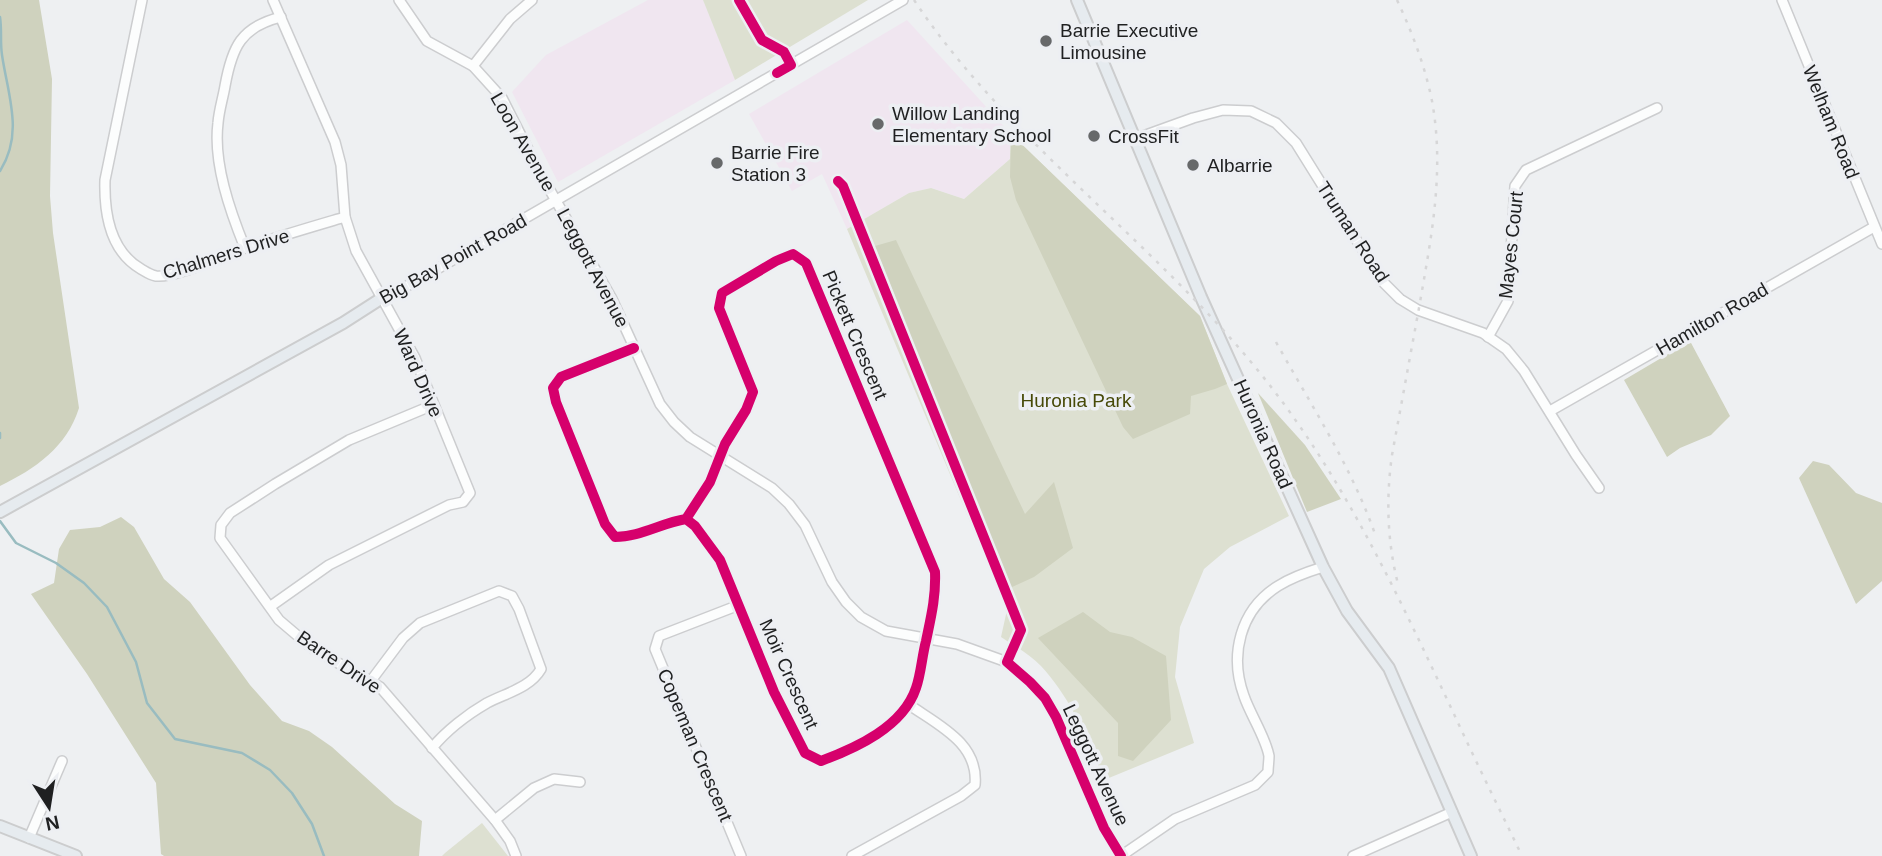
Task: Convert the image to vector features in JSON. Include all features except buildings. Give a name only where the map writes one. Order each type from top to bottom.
[{"type":"main road","name":"Huronia Road","points":[[1077,0],[1201,297],[1322,567],[1347,611],[1389,668],[1471,856]]},
{"type":"main road","name":"Big Bay Point Road","points":[[0,512],[343,323],[382,298]]},
{"type":"main road","points":[[0,826],[76,856]]},
{"type":"street","name":"Chalmers Drive","points":[[142,0],[105,180],[104,202],[110,231],[121,253],[132,264],[153,276],[169,275],[345,217]]},
{"type":"street","name":"Ward Drive","points":[[271,606],[329,565],[437,510],[463,502],[470,493],[415,358],[356,251],[345,217],[341,164],[335,142],[274,0]]},
{"type":"street","name":"Loon Avenue","points":[[399,0],[427,41],[473,66],[502,98],[557,200]]},
{"type":"street","points":[[473,66],[510,19],[532,0]]},
{"type":"street","name":"Big Bay Point Road","points":[[382,298],[411,284],[903,0]]},
{"type":"street","name":"Welham Road","points":[[1782,0],[1882,244]]},
{"type":"street","points":[[245,248],[231,213],[221,172],[217,125],[230,58],[238,42],[264,21],[281,17]]},
{"type":"street","name":"Mayes Court","points":[[1488,337],[1508,301],[1515,186],[1526,170],[1657,108]]},
{"type":"street","name":"Truman Road","points":[[1135,139],[1223,110],[1251,111],[1276,123],[1296,143],[1382,281],[1400,299],[1418,310],[1488,337],[1506,349],[1524,371],[1599,488]]},
{"type":"street","name":"Leggott Avenue","points":[[557,200],[612,299],[660,404],[674,422],[690,437],[772,488],[789,504],[805,525],[832,582],[861,617],[886,631],[957,644],[1007,662],[1030,682],[1045,698],[1056,717],[1104,828],[1121,856]]},
{"type":"street","name":"Hamilton Road","points":[[1550,411],[1874,227]]},
{"type":"street","name":"Pickett Crescent","points":[[721,456],[724,444],[746,410],[753,392],[719,308],[722,293],[793,254],[806,263],[935,572],[936,595],[926,640]]},
{"type":"street","points":[[635,348],[561,377],[553,388],[556,402],[605,524],[615,537],[631,537],[668,522],[686,519],[710,482],[721,456]]},
{"type":"street","name":"Barre Drive","points":[[433,405],[349,440],[230,513],[221,525],[220,538],[279,620],[312,648],[380,687],[495,820],[510,841],[516,856]]},
{"type":"street","name":"Moir Crescent","points":[[686,519],[695,526],[720,560],[774,692],[805,753],[821,761],[879,732],[897,718],[908,705],[916,688],[926,640]]},
{"type":"street","points":[[1121,856],[1175,819],[1255,785],[1268,772],[1269,755],[1244,696],[1237,672],[1243,625],[1257,604],[1276,587],[1322,567]]},
{"type":"street","points":[[370,682],[402,638],[420,623],[499,591],[512,596],[541,669],[534,680],[485,705],[440,738],[432,748]]},
{"type":"street","name":"Copeman Crescent","points":[[739,605],[659,636],[655,649],[741,856]]},
{"type":"street","points":[[852,856],[961,796],[975,785],[976,771],[962,744],[955,736],[908,705]]},
{"type":"street","points":[[29,838],[62,761]]},
{"type":"street","points":[[495,820],[534,788],[554,779],[580,782]]},
{"type":"street","points":[[1353,856],[1452,813]]},
{"type":"shaded area","points":[[648,0],[703,0],[735,80],[558,182],[512,92],[546,55]]},
{"type":"shaded area","name":"Willow Landing Elementary School","points":[[907,20],[1011,134],[1010,159],[964,199],[931,188],[909,193],[847,229],[822,174],[792,191],[749,114]]},
{"type":"green space","points":[[0,0],[39,0],[52,79],[50,196],[53,233],[79,408],[67,434],[48,455],[0,486]]},
{"type":"green space","points":[[703,0],[868,0],[735,80]]},
{"type":"green space","name":"Huronia Park","points":[[1011,134],[1200,316],[1227,384],[1289,516],[1230,547],[1204,569],[1180,627],[1175,677],[1194,743],[1104,780],[1085,734],[1062,692],[1037,662],[1001,637],[1007,610],[847,229],[909,193],[931,188],[964,199],[1010,159]]},
{"type":"green space","points":[[1011,134],[1200,316],[1227,384],[1191,396],[1190,414],[1133,439],[1123,427],[1016,200],[1010,177]]},
{"type":"green space","points":[[896,240],[1025,514],[1054,482],[1073,548],[1034,577],[1010,588],[875,246]]},
{"type":"green space","points":[[1690,341],[1730,416],[1711,435],[1680,448],[1667,457],[1624,380]]},
{"type":"green space","points":[[1258,393],[1305,445],[1341,499],[1307,512]]},
{"type":"green space","points":[[1813,461],[1829,465],[1856,493],[1882,503],[1882,581],[1856,604],[1799,478]]},
{"type":"green space","points":[[121,517],[134,527],[164,579],[190,602],[250,685],[282,721],[309,731],[332,747],[395,804],[422,821],[419,856],[161,854],[156,783],[87,674],[31,594],[54,583],[59,549],[70,530],[100,527]]},
{"type":"green space","points":[[1083,612],[1110,632],[1132,637],[1166,656],[1171,720],[1133,761],[1118,756],[1118,723],[1038,638]]},
{"type":"green space","points":[[482,823],[508,856],[442,856],[445,853]]},
{"type":"waterway","points":[[0,17],[1,50],[13,128],[7,157],[0,171]]},
{"type":"waterway","points":[[0,433],[0,438]]},
{"type":"waterway","points":[[0,521],[16,543],[56,563],[84,583],[107,607],[136,662],[147,703],[175,739],[242,753],[270,770],[292,793],[312,824],[324,856]]},
{"type":"railway","points":[[914,0],[951,50],[991,97],[1033,142],[1167,271],[1251,362],[1283,402],[1338,486],[1387,575],[1522,856]]},
{"type":"railway","points":[[1397,0],[1418,49],[1429,88],[1436,127],[1437,153],[1432,230],[1390,471],[1390,536],[1398,584]]},
{"type":"railway","points":[[1276,342],[1342,460],[1375,534]]},
{"type":"cycle path","points":[[739,0],[762,40],[784,52],[791,65],[777,73]]},
{"type":"cycle path","points":[[838,181],[843,186],[1021,630],[1007,662],[1045,698],[1056,717],[1104,828],[1121,856]]},
{"type":"cycle path","points":[[634,348],[561,377],[553,388],[556,402],[605,524],[615,537],[633,535],[686,519],[710,482],[725,444],[746,410],[753,392],[719,308],[722,293],[793,254],[806,263],[935,572],[933,607],[919,677],[910,702],[901,714],[877,734],[835,756],[821,761],[805,753],[774,692],[720,560],[695,526],[686,519]]},
{"type":"place","name":"Barrie Executive Limousine","points":[[1046,41]]},
{"type":"place","name":"Willow Landing Elementary School","points":[[878,124]]},
{"type":"place","name":"CrossFit","points":[[1094,136]]},
{"type":"place","name":"Barrie Fire Station 3","points":[[717,163]]},
{"type":"place","name":"Albarrie","points":[[1193,165]]}]
